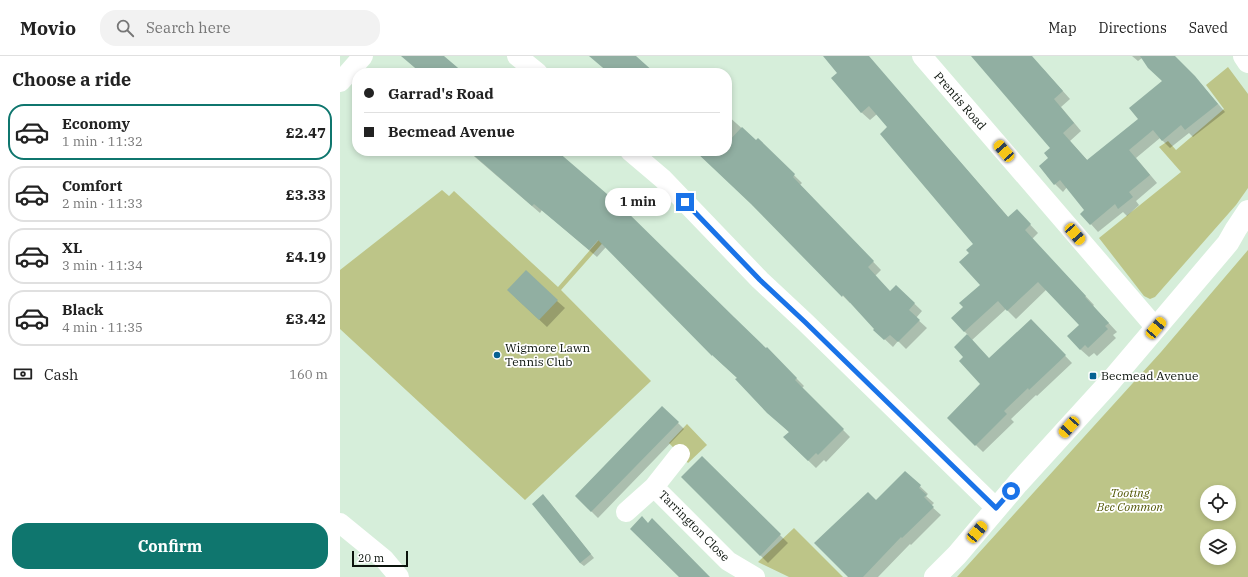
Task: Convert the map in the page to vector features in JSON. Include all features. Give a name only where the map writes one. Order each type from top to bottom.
[{"type":"main road","points":[[1244,56],[1248,62]]},
{"type":"main road","points":[[935,577],[957,555],[996,508],[1110,382],[1156,328],[1238,241],[1236,229],[1248,211]]},
{"type":"street","points":[[352,68],[363,56]]},
{"type":"street","points":[[517,56],[532,68]]},
{"type":"street","name":"Prentis Road","points":[[922,56],[1156,328]]},
{"type":"street","points":[[340,82],[352,68]]},
{"type":"street","points":[[636,156],[663,179],[760,280],[996,508]]},
{"type":"street","name":"Tarrington Close","points":[[626,512],[654,487],[680,454]]},
{"type":"street","name":"Tarrington Close","points":[[654,487],[728,561],[755,577]]},
{"type":"street","points":[[340,523],[384,559],[400,577]]},
{"type":"green space","points":[[1228,67],[1248,94],[1248,188],[1236,205],[1155,297],[1150,299],[1144,296],[1099,238],[1181,172],[1159,147],[1168,141],[1176,150],[1224,109],[1206,85]]},
{"type":"green space","name":"Wigmore Lawn Tennis Club","points":[[442,190],[449,196],[454,191],[558,287],[642,190],[646,194],[561,290],[651,381],[525,500],[340,329],[340,270]]},
{"type":"green space","name":"Tooting Bec Common","points":[[1248,250],[1248,577],[957,577],[1161,352]]},
{"type":"green space","points":[[687,424],[707,445],[688,463],[669,443]]},
{"type":"green space","points":[[794,528],[843,577],[789,577],[758,562]]},
{"type":"building","points":[[401,56],[444,56],[458,68],[415,68]]},
{"type":"building","points":[[589,56],[636,56],[649,68],[603,68]]},
{"type":"building","points":[[823,56],[869,56],[1008,217],[1017,209],[1031,224],[1025,230],[1109,323],[1105,326],[1108,329],[1088,348],[1085,345],[1080,350],[1067,336],[1079,325],[1038,282],[1007,311],[998,301],[964,332],[951,318],[963,307],[959,303],[980,285],[959,262],[969,253],[966,250],[973,244],[880,134],[887,127],[869,106],[861,113],[831,78],[837,73]]},
{"type":"building","points":[[971,56],[1032,56],[1063,91],[1054,99],[1074,123],[1063,133],[1087,160],[1138,119],[1129,108],[1162,81],[1148,68],[1140,56],[1175,56],[1195,76],[1218,104],[1185,130],[1181,125],[1162,141],[1153,130],[1129,150],[1150,175],[1129,192],[1133,197],[1118,209],[1115,204],[1090,225],[1080,214],[1084,210],[1060,180],[1054,185],[1039,166],[1048,158],[1044,153],[1050,148]]},
{"type":"building","points":[[742,127],[756,140],[758,138],[795,174],[793,177],[874,261],[868,267],[890,291],[896,285],[915,303],[909,310],[920,320],[898,342],[890,335],[884,340],[873,330],[874,329],[843,295],[842,297],[751,204],[700,156],[732,156],[732,138]]},
{"type":"building","points":[[475,156],[563,156],[621,206],[766,348],[767,347],[797,378],[795,380],[844,429],[818,455],[816,453],[808,461],[783,437],[789,432],[767,413],[735,379],[737,378],[712,356],[598,240],[589,250],[534,204],[532,206]]},
{"type":"building","points":[[526,270],[558,300],[539,320],[507,290]]},
{"type":"building","points":[[1031,319],[1066,355],[1004,411],[1007,414],[975,446],[947,418],[980,384],[959,361],[963,357],[954,347],[967,334],[989,358]]},
{"type":"building","points":[[662,406],[679,422],[591,512],[575,496]]},
{"type":"building","points":[[702,456],[781,534],[760,556],[681,477]]},
{"type":"building","points":[[905,471],[921,485],[919,488],[927,495],[924,497],[934,507],[902,538],[901,537],[863,577],[848,577],[814,543],[868,492],[876,500]]},
{"type":"building","points":[[543,494],[591,554],[580,563],[532,504]]},
{"type":"building","points":[[642,516],[648,523],[652,518],[710,577],[679,577],[630,529]]},
{"type":"place","name":"Wigmore Lawn Tennis Club","points":[[497,355]]},
{"type":"place","name":"Becmead Avenue","points":[[1093,376]]},
{"type":"route","points":[[685,202],[760,280],[988,501],[996,508],[1011,491]]}]
